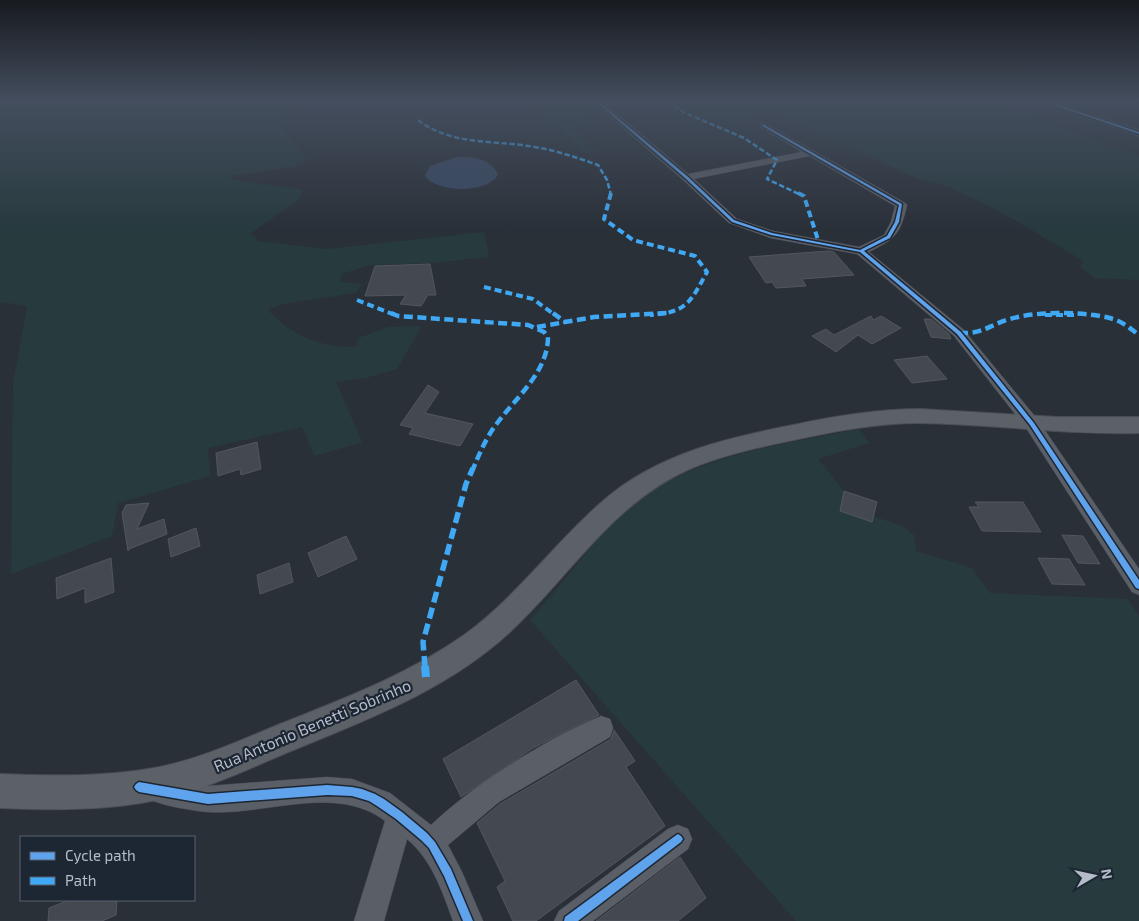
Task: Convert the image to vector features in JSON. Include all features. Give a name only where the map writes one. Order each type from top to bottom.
[{"type":"main road","name":"Rua Antonio Benetti Sobrinho","points":[[0,791],[36,792],[139,787],[180,778],[215,766],[380,700],[426,676],[466,651],[497,627],[522,603],[612,506],[648,480],[684,462],[749,442],[884,416],[919,416],[1032,424],[1139,425]]},
{"type":"street","points":[[646,143],[733,221],[771,234],[861,251],[959,333],[1032,424],[1139,586]]},
{"type":"street","points":[[794,143],[901,205],[898,222],[889,237],[861,251]]},
{"type":"street","points":[[686,177],[812,153]]},
{"type":"street","points":[[430,843],[452,820],[477,800],[601,728]]},
{"type":"street","points":[[139,787],[208,799],[346,790],[381,801],[430,843],[450,877],[468,921]]},
{"type":"street","points":[[368,921],[400,816]]},
{"type":"street","points":[[569,921],[678,839]]},
{"type":"green space","points":[[0,143],[294,143],[307,160],[292,167],[229,176],[233,180],[303,190],[299,200],[251,233],[258,241],[327,249],[484,232],[489,257],[433,263],[370,265],[342,274],[340,282],[362,284],[357,292],[298,301],[268,310],[297,334],[308,339],[343,347],[356,347],[358,338],[388,327],[422,326],[397,369],[366,378],[336,382],[362,442],[315,456],[302,427],[208,448],[210,476],[118,503],[112,536],[11,574],[13,384],[27,306],[0,302]]},
{"type":"green space","points":[[576,143],[587,143],[597,152],[586,153]]},
{"type":"green space","points":[[840,143],[1102,143],[1139,156],[1139,280],[1095,278],[1080,267],[1084,261],[1003,214],[959,192],[939,184],[920,180]]},
{"type":"green space","points":[[858,429],[869,443],[818,459],[844,491],[840,511],[872,522],[873,516],[902,526],[914,535],[916,551],[972,568],[990,593],[1128,599],[1139,616],[1139,921],[796,921],[530,620],[621,513],[647,494],[674,478],[703,466],[764,448]]},
{"type":"water","points":[[457,157],[475,158],[486,162],[498,174],[493,181],[484,185],[463,189],[440,186],[431,182],[425,176],[430,166]]},
{"type":"building","points":[[834,252],[854,275],[802,279],[806,286],[776,288],[772,282],[766,283],[749,257]]},
{"type":"building","points":[[430,264],[436,295],[428,295],[421,306],[400,304],[406,295],[365,296],[375,266]]},
{"type":"building","points":[[871,316],[873,320],[881,316],[901,328],[872,344],[858,335],[836,352],[812,336],[826,329],[834,335]]},
{"type":"building","points":[[924,319],[931,319],[949,334],[951,339],[931,337]]},
{"type":"building","points":[[927,356],[947,379],[912,383],[894,360]]},
{"type":"building","points":[[428,385],[439,392],[425,413],[473,424],[460,446],[409,434],[413,428],[400,425]]},
{"type":"building","points":[[257,442],[261,469],[241,475],[240,469],[218,476],[216,453]]},
{"type":"building","points":[[844,491],[877,502],[872,522],[840,511]]},
{"type":"building","points":[[975,502],[1023,502],[1041,532],[982,531],[969,507],[979,507]]},
{"type":"building","points":[[149,503],[137,529],[164,519],[167,534],[128,551],[122,513],[126,505]]},
{"type":"building","points":[[196,528],[200,546],[171,557],[168,539]]},
{"type":"building","points":[[1062,535],[1083,536],[1100,564],[1078,563]]},
{"type":"building","points":[[346,536],[357,559],[318,577],[308,553]]},
{"type":"building","points":[[111,558],[114,592],[85,603],[85,588],[57,599],[56,578]]},
{"type":"building","points":[[1038,558],[1069,559],[1085,585],[1052,584]]},
{"type":"building","points":[[289,563],[293,582],[260,594],[257,575]]},
{"type":"building","points":[[576,680],[599,715],[533,748],[461,797],[443,759]]},
{"type":"building","points":[[614,730],[635,761],[626,767],[665,826],[536,921],[513,921],[497,887],[505,881],[477,823],[500,804],[611,739]]},
{"type":"building","points":[[680,857],[706,898],[678,921],[596,921]]},
{"type":"building","points":[[66,901],[117,901],[116,915],[102,921],[48,921],[49,908]]},
{"type":"marked path","points":[[501,143],[530,146],[598,165],[611,191],[610,203],[604,219],[633,240],[695,256],[707,272],[691,302],[666,314],[594,317],[537,327]]},
{"type":"marked path","points":[[751,143],[777,160],[767,179],[804,196],[819,243]]},
{"type":"marked path","points":[[484,287],[533,299],[565,322]]},
{"type":"marked path","points":[[357,300],[398,316],[528,325],[544,332],[548,337],[548,343],[540,367],[525,390],[498,422],[482,447],[466,484],[423,642],[426,677]]},
{"type":"marked path","points":[[959,333],[978,333],[1004,320],[1021,316],[1063,314],[1113,319],[1139,335]]},
{"type":"cycle path","points":[[646,143],[733,221],[771,234],[861,251],[889,237],[897,222],[901,205],[794,143]]},
{"type":"cycle path","points":[[861,251],[959,333],[1032,424],[1139,586]]},
{"type":"cycle path","points":[[139,787],[208,799],[327,790],[352,792],[372,798],[390,808],[432,845],[448,872],[468,921]]},
{"type":"cycle path","points":[[569,921],[678,839]]}]
